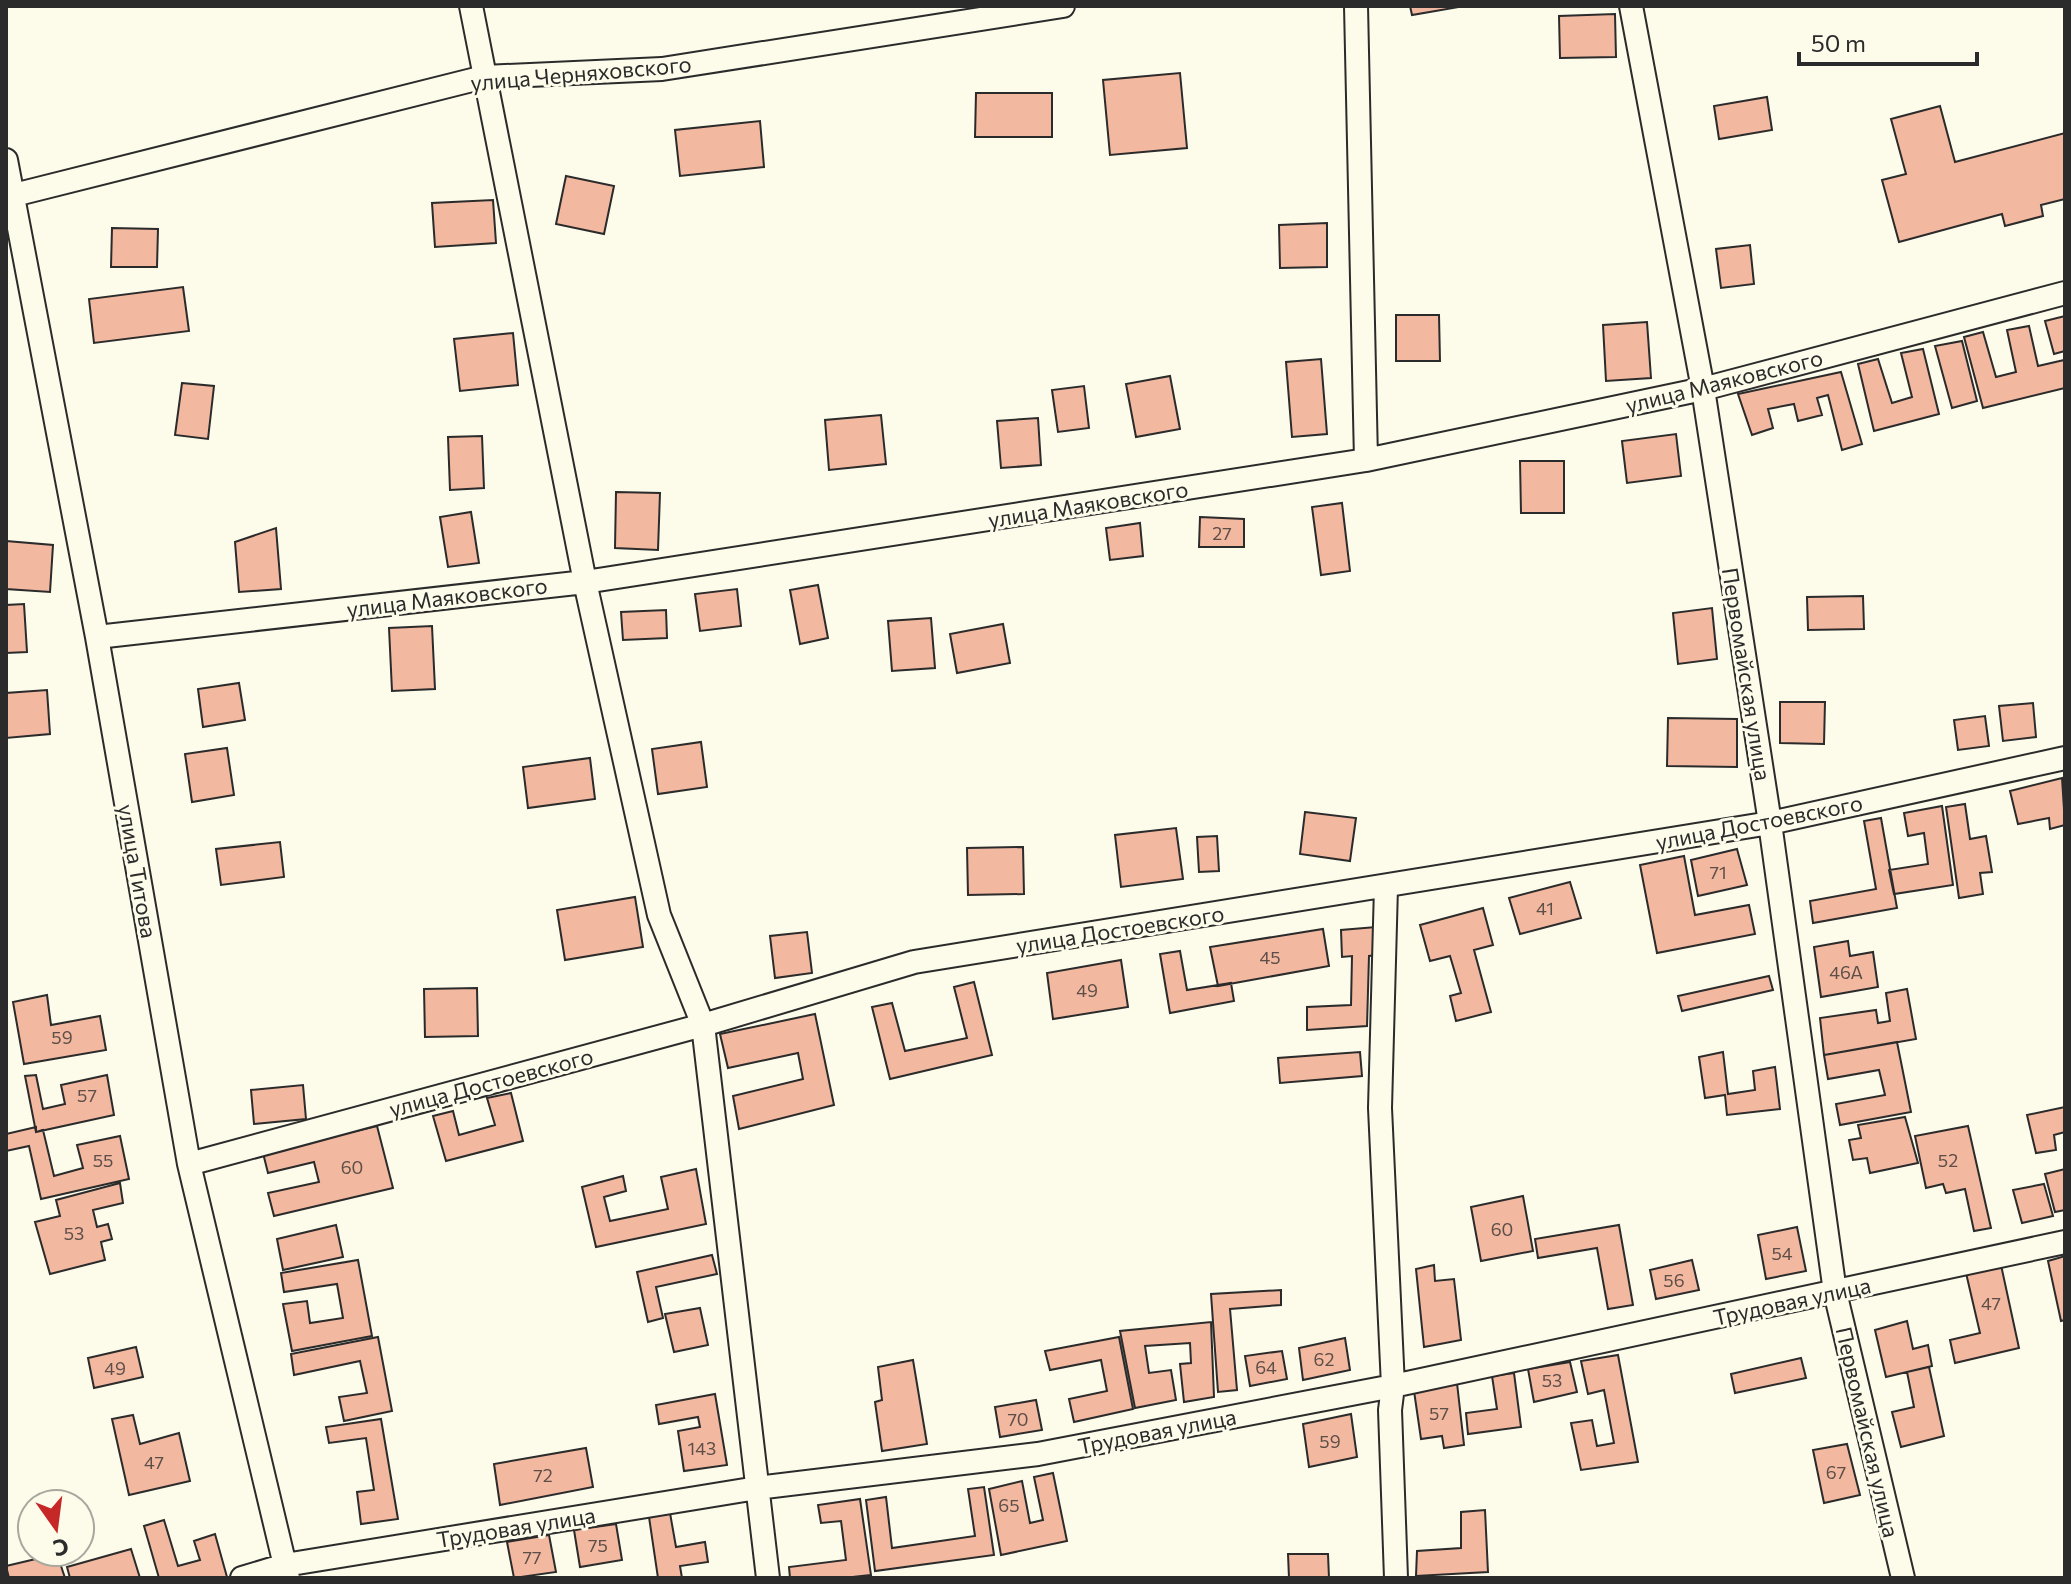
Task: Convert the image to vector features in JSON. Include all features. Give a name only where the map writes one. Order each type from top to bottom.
[{"type":"street","points":[[471,6],[585,582],[659,915],[703,1025],[768,1578]]},
{"type":"street","name":"улица Черняховского","points":[[10,196],[484,77],[662,69],[1063,6]]},
{"type":"street","points":[[1356,6],[1366,460]]},
{"type":"street","name":"Первомайская улица","points":[[1631,6],[1703,389],[1770,823],[1835,1292],[1903,1578]]},
{"type":"street","name":"улица Титова","points":[[6,160],[10,196],[97,637],[189,1164],[286,1571]]},
{"type":"street","name":"улица Маяковского","points":[[97,637],[585,582],[1366,460],[1703,389],[2065,293]]},
{"type":"street","name":"улица Достоевского","points":[[189,1164],[703,1025],[914,962],[1770,823],[2065,758]]},
{"type":"street","points":[[1386,887],[1380,1108],[1393,1386],[1390,1410],[1396,1578]]},
{"type":"street","name":"Трудовая улица","points":[[242,1578],[757,1488],[1038,1454],[1393,1386],[2065,1242]]},
{"type":"building","points":[[1410,6],[1459,6],[1459,7],[1412,15]]},
{"type":"building","points":[[1615,14],[1616,57],[1560,58],[1559,16]]},
{"type":"building","points":[[1180,73],[1187,148],[1110,155],[1103,80]]},
{"type":"building","points":[[976,93],[1052,93],[1052,137],[975,137]]},
{"type":"building","points":[[1767,97],[1772,130],[1719,139],[1714,106]]},
{"type":"building","points":[[1940,106],[1955,162],[2065,133],[2065,199],[2041,205],[2043,216],[2005,226],[2002,214],[1899,242],[1882,180],[1906,174],[1891,119]]},
{"type":"building","points":[[760,121],[764,167],[680,176],[675,130]]},
{"type":"building","points":[[566,176],[614,186],[604,234],[556,224]]},
{"type":"building","points":[[493,200],[496,243],[435,247],[432,203]]},
{"type":"building","points":[[1327,223],[1327,267],[1280,268],[1279,225]]},
{"type":"building","points":[[112,228],[158,229],[157,267],[111,267]]},
{"type":"building","points":[[1750,245],[1754,284],[1721,288],[1716,249]]},
{"type":"building","points":[[183,287],[189,331],[94,343],[89,299]]},
{"type":"building","points":[[1396,315],[1439,315],[1440,361],[1396,361]]},
{"type":"building","points":[[2065,316],[2065,351],[2054,354],[2045,321]]},
{"type":"building","points":[[1647,322],[1651,378],[1606,381],[1603,325]]},
{"type":"building","points":[[2029,326],[2038,366],[2064,360],[2065,388],[1983,408],[1964,337],[1983,332],[1996,377],[2016,372],[2007,330]]},
{"type":"building","points":[[513,333],[518,385],[460,391],[454,339]]},
{"type":"building","points":[[1962,341],[1977,401],[1952,408],[1935,346]]},
{"type":"building","points":[[1923,349],[1939,414],[1874,431],[1858,364],[1878,359],[1892,403],[1912,397],[1901,353]]},
{"type":"building","points":[[1321,359],[1327,434],[1292,437],[1286,362]]},
{"type":"building","points":[[1841,372],[1862,444],[1842,450],[1828,395],[1817,398],[1822,415],[1798,421],[1794,404],[1768,409],[1773,428],[1752,435],[1738,394]]},
{"type":"building","points":[[1170,376],[1180,429],[1136,437],[1126,384]]},
{"type":"building","points":[[182,383],[214,386],[208,439],[175,435]]},
{"type":"building","points":[[1084,386],[1089,428],[1058,432],[1052,390]]},
{"type":"building","points":[[881,415],[886,464],[829,470],[825,420]]},
{"type":"building","points":[[1038,418],[1041,465],[1001,468],[997,421]]},
{"type":"building","points":[[1676,434],[1681,476],[1627,483],[1622,441]]},
{"type":"building","points":[[482,436],[484,488],[450,490],[448,437]]},
{"type":"building","points":[[1520,461],[1564,461],[1564,513],[1521,513]]},
{"type":"building","points":[[616,492],[660,493],[658,550],[615,548]]},
{"type":"building","points":[[1342,503],[1350,571],[1321,575],[1312,507]]},
{"type":"building","points":[[471,512],[479,563],[448,567],[440,517]]},
{"type":"building","points":[[1200,517],[1244,519],[1244,547],[1199,547]]},
{"type":"building","points":[[1140,523],[1143,556],[1110,560],[1106,528]]},
{"type":"building","points":[[276,528],[281,589],[239,592],[235,542]]},
{"type":"building","points":[[6,541],[53,545],[50,592],[6,589]]},
{"type":"building","points":[[818,585],[828,638],[800,644],[790,590]]},
{"type":"building","points":[[737,589],[741,626],[700,631],[695,594]]},
{"type":"building","points":[[1863,596],[1864,629],[1808,630],[1807,597]]},
{"type":"building","points":[[24,604],[27,652],[6,653],[6,605]]},
{"type":"building","points":[[1712,608],[1717,659],[1678,664],[1673,613]]},
{"type":"building","points":[[666,610],[667,638],[623,640],[621,612]]},
{"type":"building","points":[[931,618],[935,668],[892,671],[888,621]]},
{"type":"building","points":[[1003,624],[1010,663],[957,673],[950,634]]},
{"type":"building","points":[[432,626],[435,689],[392,691],[389,628]]},
{"type":"building","points":[[239,683],[245,720],[203,727],[198,689]]},
{"type":"building","points":[[47,690],[50,734],[6,738],[6,693]]},
{"type":"building","points":[[1780,702],[1825,702],[1824,744],[1780,743]]},
{"type":"building","points":[[2033,703],[2036,737],[2003,741],[1999,706]]},
{"type":"building","points":[[1985,716],[1989,746],[1958,750],[1954,720]]},
{"type":"building","points":[[1668,718],[1737,719],[1737,767],[1667,766]]},
{"type":"building","points":[[701,742],[707,787],[658,794],[652,749]]},
{"type":"building","points":[[227,748],[234,795],[192,802],[185,754]]},
{"type":"building","points":[[590,758],[595,799],[528,808],[523,767]]},
{"type":"building","points":[[2062,778],[2065,825],[2050,829],[2049,818],[2018,824],[2010,791]]},
{"type":"building","points":[[1965,804],[1970,839],[1986,836],[1992,872],[1980,873],[1983,894],[1959,898],[1946,807]]},
{"type":"building","points":[[1942,806],[1953,885],[1894,894],[1889,870],[1928,864],[1924,833],[1908,836],[1904,813]]},
{"type":"building","points":[[1305,812],[1356,818],[1350,861],[1300,854]]},
{"type":"building","points":[[1881,818],[1897,908],[1813,923],[1810,901],[1876,889],[1864,821]]},
{"type":"building","points":[[1176,828],[1183,879],[1121,887],[1115,835]]},
{"type":"building","points":[[1217,836],[1219,871],[1199,872],[1197,837]]},
{"type":"building","points":[[280,842],[284,877],[221,885],[216,849]]},
{"type":"building","points":[[1023,847],[1024,894],[968,895],[967,848]]},
{"type":"building","points":[[1737,849],[1747,885],[1698,896],[1691,860]]},
{"type":"building","points":[[1684,856],[1695,915],[1749,905],[1755,934],[1657,953],[1640,865]]},
{"type":"building","points":[[1570,882],[1581,918],[1520,934],[1509,898]]},
{"type":"building","points":[[635,897],[643,947],[565,960],[557,910]]},
{"type":"building","points":[[1483,908],[1493,945],[1474,950],[1491,1012],[1456,1021],[1450,996],[1461,993],[1450,956],[1430,961],[1420,925]]},
{"type":"building","points":[[1376,927],[1378,955],[1369,956],[1367,1026],[1307,1030],[1307,1007],[1351,1005],[1352,956],[1342,957],[1341,930]]},
{"type":"building","points":[[1323,929],[1329,966],[1218,986],[1210,947]]},
{"type":"building","points":[[807,932],[812,973],[775,978],[770,936]]},
{"type":"building","points":[[1848,941],[1850,956],[1873,952],[1878,987],[1821,997],[1814,947]]},
{"type":"building","points":[[1180,951],[1187,990],[1231,983],[1234,1001],[1170,1013],[1160,954]]},
{"type":"building","points":[[1121,960],[1128,1007],[1053,1019],[1047,973]]},
{"type":"building","points":[[1769,976],[1773,990],[1682,1011],[1678,996]]},
{"type":"building","points":[[974,982],[992,1055],[890,1079],[872,1007],[892,1003],[905,1051],[967,1038],[954,987]]},
{"type":"building","points":[[477,988],[478,1036],[425,1037],[424,989]]},
{"type":"building","points":[[1907,989],[1916,1039],[1824,1055],[1820,1018],[1876,1010],[1878,1023],[1890,1021],[1886,993]]},
{"type":"building","points":[[47,995],[51,1025],[100,1016],[106,1050],[24,1064],[13,1002]]},
{"type":"building","points":[[815,1014],[834,1105],[739,1129],[733,1096],[803,1079],[798,1053],[728,1068],[720,1034]]},
{"type":"building","points":[[1897,1042],[1911,1112],[1840,1125],[1836,1104],[1885,1095],[1879,1070],[1828,1079],[1824,1055]]},
{"type":"building","points":[[1360,1052],[1362,1076],[1280,1083],[1278,1058]]},
{"type":"building","points":[[1723,1052],[1728,1094],[1755,1090],[1753,1071],[1775,1067],[1780,1109],[1727,1115],[1725,1095],[1705,1098],[1699,1057]]},
{"type":"building","points":[[36,1075],[43,1109],[65,1104],[61,1085],[107,1075],[114,1115],[36,1132],[25,1076]]},
{"type":"building","points":[[303,1085],[306,1119],[254,1124],[251,1090]]},
{"type":"building","points":[[511,1093],[523,1141],[446,1161],[433,1116],[453,1111],[459,1135],[495,1125],[487,1098]]},
{"type":"building","points":[[2065,1107],[2065,1132],[2054,1135],[2056,1150],[2036,1153],[2027,1115]]},
{"type":"building","points":[[1905,1117],[1918,1163],[1870,1173],[1867,1158],[1853,1160],[1849,1140],[1861,1138],[1858,1125]]},
{"type":"building","points":[[377,1126],[393,1188],[274,1216],[268,1193],[319,1182],[314,1162],[268,1173],[263,1153]]},
{"type":"building","points":[[1968,1126],[1991,1228],[1974,1231],[1965,1189],[1946,1193],[1943,1184],[1926,1188],[1915,1136]]},
{"type":"building","points":[[36,1127],[36,1132],[43,1130],[54,1176],[83,1168],[77,1145],[120,1136],[129,1179],[41,1199],[29,1146],[6,1151],[6,1134]]},
{"type":"building","points":[[696,1169],[706,1224],[596,1247],[582,1187],[623,1176],[626,1191],[604,1197],[610,1221],[668,1209],[661,1177]]},
{"type":"building","points":[[2065,1169],[2065,1210],[2055,1212],[2045,1174]]},
{"type":"building","points":[[120,1183],[123,1203],[93,1210],[97,1227],[108,1224],[112,1239],[101,1242],[105,1260],[50,1274],[35,1222],[60,1216],[56,1200]]},
{"type":"building","points":[[2044,1184],[2053,1216],[2022,1223],[2013,1190]]},
{"type":"building","points":[[1523,1196],[1533,1251],[1481,1261],[1471,1207]]},
{"type":"building","points":[[336,1225],[343,1257],[283,1270],[277,1239]]},
{"type":"building","points":[[1619,1225],[1633,1305],[1608,1309],[1597,1248],[1538,1258],[1535,1239]]},
{"type":"building","points":[[1797,1227],[1806,1271],[1766,1279],[1758,1235]]},
{"type":"building","points":[[712,1255],[717,1274],[656,1287],[663,1318],[648,1322],[637,1272]]},
{"type":"building","points":[[2065,1256],[2065,1320],[2061,1321],[2048,1261]]},
{"type":"building","points":[[358,1260],[372,1336],[292,1351],[283,1304],[307,1301],[310,1323],[343,1318],[337,1284],[284,1292],[281,1273]]},
{"type":"building","points":[[1692,1260],[1699,1290],[1656,1299],[1650,1270]]},
{"type":"building","points":[[1434,1265],[1435,1281],[1454,1279],[1461,1340],[1424,1347],[1416,1269]]},
{"type":"building","points":[[2001,1265],[2019,1348],[1955,1363],[1950,1340],[1980,1333],[1966,1273]]},
{"type":"building","points":[[1281,1290],[1281,1305],[1230,1309],[1237,1390],[1218,1392],[1211,1294]]},
{"type":"building","points":[[700,1308],[708,1345],[674,1352],[665,1314]]},
{"type":"building","points":[[1907,1321],[1913,1349],[1928,1345],[1932,1366],[1886,1377],[1875,1330]]},
{"type":"building","points":[[1211,1322],[1214,1397],[1184,1402],[1180,1364],[1191,1363],[1190,1343],[1145,1346],[1149,1373],[1171,1370],[1176,1400],[1135,1408],[1120,1331]]},
{"type":"building","points":[[378,1337],[392,1411],[344,1421],[339,1397],[367,1393],[360,1361],[294,1375],[291,1354]]},
{"type":"building","points":[[1119,1337],[1133,1409],[1074,1422],[1069,1399],[1107,1391],[1101,1360],[1050,1370],[1045,1351]]},
{"type":"building","points":[[1345,1338],[1350,1370],[1303,1380],[1299,1348]]},
{"type":"building","points":[[136,1347],[143,1377],[94,1388],[88,1358]]},
{"type":"building","points":[[1282,1351],[1287,1379],[1250,1386],[1245,1356]]},
{"type":"building","points":[[1618,1355],[1638,1462],[1581,1470],[1571,1423],[1592,1420],[1597,1446],[1614,1443],[1604,1390],[1588,1394],[1581,1361]]},
{"type":"building","points":[[1801,1358],[1806,1378],[1735,1393],[1731,1374]]},
{"type":"building","points":[[913,1360],[927,1444],[882,1451],[875,1402],[882,1400],[878,1367]]},
{"type":"building","points":[[1570,1362],[1577,1392],[1534,1402],[1528,1369]]},
{"type":"building","points":[[1929,1367],[1944,1436],[1901,1447],[1892,1412],[1914,1407],[1907,1372]]},
{"type":"building","points":[[1514,1373],[1521,1427],[1468,1434],[1466,1413],[1497,1409],[1492,1376]]},
{"type":"building","points":[[1457,1383],[1464,1445],[1444,1448],[1442,1436],[1421,1439],[1414,1391]]},
{"type":"building","points":[[715,1394],[727,1465],[684,1471],[678,1431],[700,1427],[698,1417],[659,1424],[656,1405]]},
{"type":"building","points":[[1036,1400],[1042,1430],[1000,1437],[995,1407]]},
{"type":"building","points":[[1351,1414],[1357,1457],[1309,1467],[1303,1424]]},
{"type":"building","points":[[133,1415],[140,1444],[179,1433],[190,1481],[129,1495],[112,1419]]},
{"type":"building","points":[[381,1419],[398,1519],[361,1524],[357,1492],[374,1490],[366,1438],[329,1443],[326,1427]]},
{"type":"building","points":[[1847,1444],[1860,1495],[1824,1503],[1813,1450]]},
{"type":"building","points":[[586,1448],[593,1487],[500,1505],[494,1464]]},
{"type":"building","points":[[1053,1473],[1067,1541],[1001,1555],[989,1489],[1022,1481],[1030,1523],[1043,1520],[1034,1477]]},
{"type":"building","points":[[984,1487],[994,1555],[875,1571],[866,1500],[886,1497],[892,1548],[975,1536],[968,1489]]},
{"type":"building","points":[[860,1499],[871,1575],[790,1578],[789,1567],[846,1560],[841,1521],[821,1523],[818,1505]]},
{"type":"building","points":[[1485,1510],[1488,1572],[1416,1576],[1417,1551],[1461,1548],[1461,1512]]},
{"type":"building","points":[[670,1513],[676,1547],[705,1542],[708,1562],[680,1566],[682,1578],[658,1578],[649,1517]]},
{"type":"building","points":[[164,1520],[178,1566],[200,1560],[194,1541],[215,1534],[227,1577],[159,1578],[144,1526]]},
{"type":"building","points":[[616,1524],[622,1560],[580,1567],[574,1530]]},
{"type":"building","points":[[549,1535],[556,1572],[514,1578],[507,1542]]},
{"type":"building","points":[[131,1549],[140,1578],[70,1578],[67,1568],[96,1568],[96,1559]]},
{"type":"building","points":[[1288,1554],[1328,1554],[1329,1578],[1289,1578]]},
{"type":"building","points":[[16,1564],[16,1568],[62,1568],[65,1578],[9,1578],[6,1566]]}]
